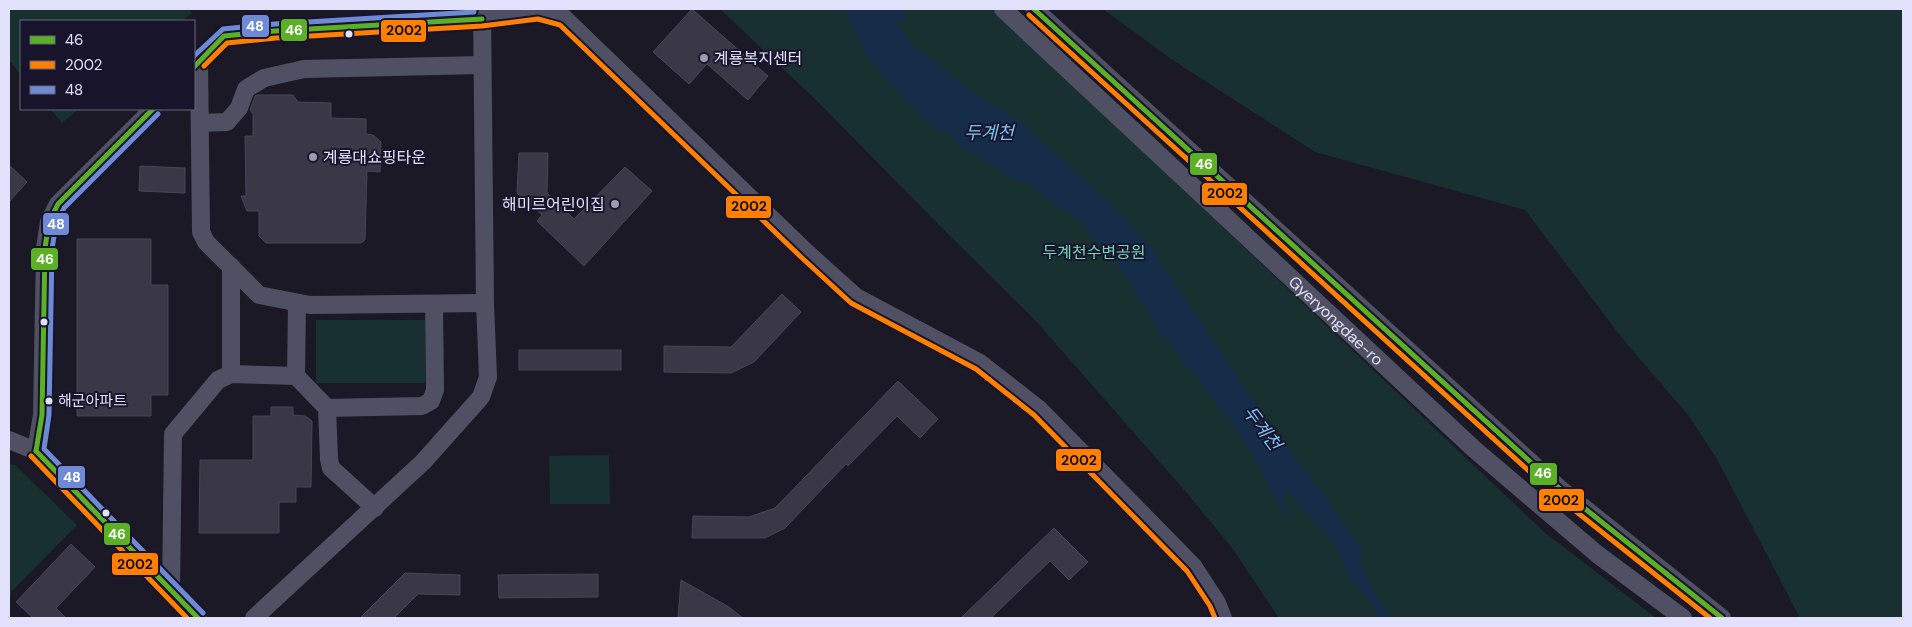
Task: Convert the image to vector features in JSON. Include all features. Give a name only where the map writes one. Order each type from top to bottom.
[{"type":"street","name":"Gyeryongdae-ro","points":[[1003,9],[1474,449],[1597,554],[1683,618]]},
{"type":"street","name":"Gyeryongdae-ro","points":[[1034,9],[1559,488],[1722,618]]},
{"type":"street","points":[[485,303],[310,305],[259,295],[206,242],[201,232],[200,122],[197,64],[224,36],[539,10],[564,18],[806,252],[856,297],[980,364],[1039,410],[1193,566],[1217,603],[1223,618]]},
{"type":"street","points":[[254,618],[423,462],[481,397],[488,377],[485,303],[482,14]]},
{"type":"street","points":[[200,122],[227,122],[239,108],[246,89],[264,78],[304,69],[482,65]]},
{"type":"street","points":[[36,451],[42,415],[45,248],[50,222],[58,204],[152,110]]},
{"type":"street","points":[[231,266],[231,374]]},
{"type":"street","points":[[296,376],[297,303]]},
{"type":"street","points":[[327,408],[422,406],[431,401],[436,390],[434,304]]},
{"type":"street","points":[[171,592],[173,434],[218,380],[231,374],[296,376],[327,408],[331,468],[375,508]]},
{"type":"street","points":[[9,440],[36,451],[198,618]]},
{"type":"green space","points":[[9,9],[188,9],[192,13],[183,20],[20,20],[20,74],[9,60]]},
{"type":"green space","name":"두계천수변공원","points":[[720,9],[993,9],[1544,532],[1656,618],[1279,618],[1233,549],[1186,492],[1034,319],[815,99]]},
{"type":"green space","points":[[1103,9],[1903,9],[1903,618],[1800,618],[1717,459],[1689,416],[1626,343],[1525,210],[1315,152],[1171,59]]},
{"type":"green space","points":[[51,110],[78,110],[62,123]]},
{"type":"green space","points":[[316,320],[425,320],[425,383],[316,383]]},
{"type":"green space","points":[[609,455],[610,504],[550,504],[549,456]]},
{"type":"green space","points":[[9,464],[15,465],[77,525],[11,592],[9,607]]},
{"type":"water","name":"두계천","points":[[843,9],[900,9],[907,16],[907,22],[899,20],[897,23],[911,43],[975,94],[1020,121],[1099,193],[1145,239],[1247,391],[1362,548],[1362,568],[1375,595],[1391,618],[1378,618],[1374,607],[1349,578],[1340,554],[1326,533],[1285,490],[1283,505],[1292,521],[1282,511],[1261,470],[1231,421],[1204,389],[1195,373],[1188,368],[1159,331],[1116,260],[1090,235],[1084,224],[1024,181],[1007,177],[1002,171],[961,147],[948,132],[938,131],[907,102],[882,74],[865,52]]},
{"type":"building","name":"계룡복지센터","points":[[692,9],[768,76],[748,100],[707,64],[689,84],[653,52]]},
{"type":"building","name":"계룡대쇼핑타운","points":[[257,95],[293,95],[298,102],[331,103],[331,118],[366,119],[366,134],[373,135],[381,142],[380,172],[367,171],[365,240],[361,243],[266,243],[259,236],[259,211],[247,211],[241,196],[246,196],[245,136],[253,136],[253,114],[250,110]]},
{"type":"building","name":"해미르어린이집","points":[[519,153],[548,153],[547,193],[574,219],[625,167],[652,191],[584,266],[537,221],[542,215],[517,193]]},
{"type":"building","points":[[9,165],[27,182],[9,202]]},
{"type":"building","points":[[140,166],[185,168],[185,193],[139,191]]},
{"type":"building","points":[[77,239],[151,239],[151,285],[168,285],[168,395],[151,395],[151,416],[77,416]]},
{"type":"building","points":[[782,294],[801,312],[754,362],[731,373],[664,372],[664,346],[731,347]]},
{"type":"building","points":[[519,350],[621,350],[621,370],[519,370]]},
{"type":"building","points":[[898,381],[938,419],[920,438],[897,416],[848,466],[846,464],[785,528],[765,538],[692,538],[693,516],[749,517],[775,508]]},
{"type":"building","points":[[271,407],[293,407],[293,415],[305,416],[312,421],[311,487],[296,487],[296,502],[279,502],[279,533],[199,533],[200,460],[253,460],[253,416],[271,416]]},
{"type":"building","points":[[1054,528],[1088,562],[1069,580],[1050,561],[991,618],[961,618]]},
{"type":"building","points":[[71,544],[95,567],[56,608],[66,618],[33,618],[16,602]]},
{"type":"building","points":[[405,573],[460,575],[460,595],[418,594],[394,618],[360,618]]},
{"type":"building","points":[[598,574],[598,597],[499,598],[498,575]]},
{"type":"building","points":[[681,580],[729,607],[743,618],[678,618]]},
{"type":"transit line","name":"48","points":[[195,55],[223,29],[474,12],[474,9]]},
{"type":"transit line","name":"46","points":[[1034,9],[1559,488],[1722,618]]},
{"type":"transit line","name":"2002","points":[[1029,15],[1554,494],[1710,618]]},
{"type":"transit line","name":"46","points":[[195,66],[224,36],[275,31],[482,19]]},
{"type":"transit line","name":"2002","points":[[204,66],[227,43],[276,38],[482,26],[538,19],[560,25],[851,303],[976,369],[1034,415],[1187,571],[1210,606],[1215,618]]},
{"type":"transit line","name":"46","points":[[36,451],[42,415],[45,248],[49,222],[58,204],[152,110]]},
{"type":"transit line","name":"48","points":[[158,114],[64,208],[56,224],[52,249],[49,415],[44,449],[203,613]]},
{"type":"transit line","name":"46","points":[[36,451],[198,618]]},
{"type":"transit line","name":"2002","points":[[31,456],[187,618]]},
{"type":"place","name":"계룡복지센터","points":[[704,58]]},
{"type":"place","name":"계룡대쇼핑타운","points":[[313,157]]},
{"type":"place","name":"해미르어린이집","points":[[615,204]]},
{"type":"place","name":"해군아파트","points":[[49,401]]}]
